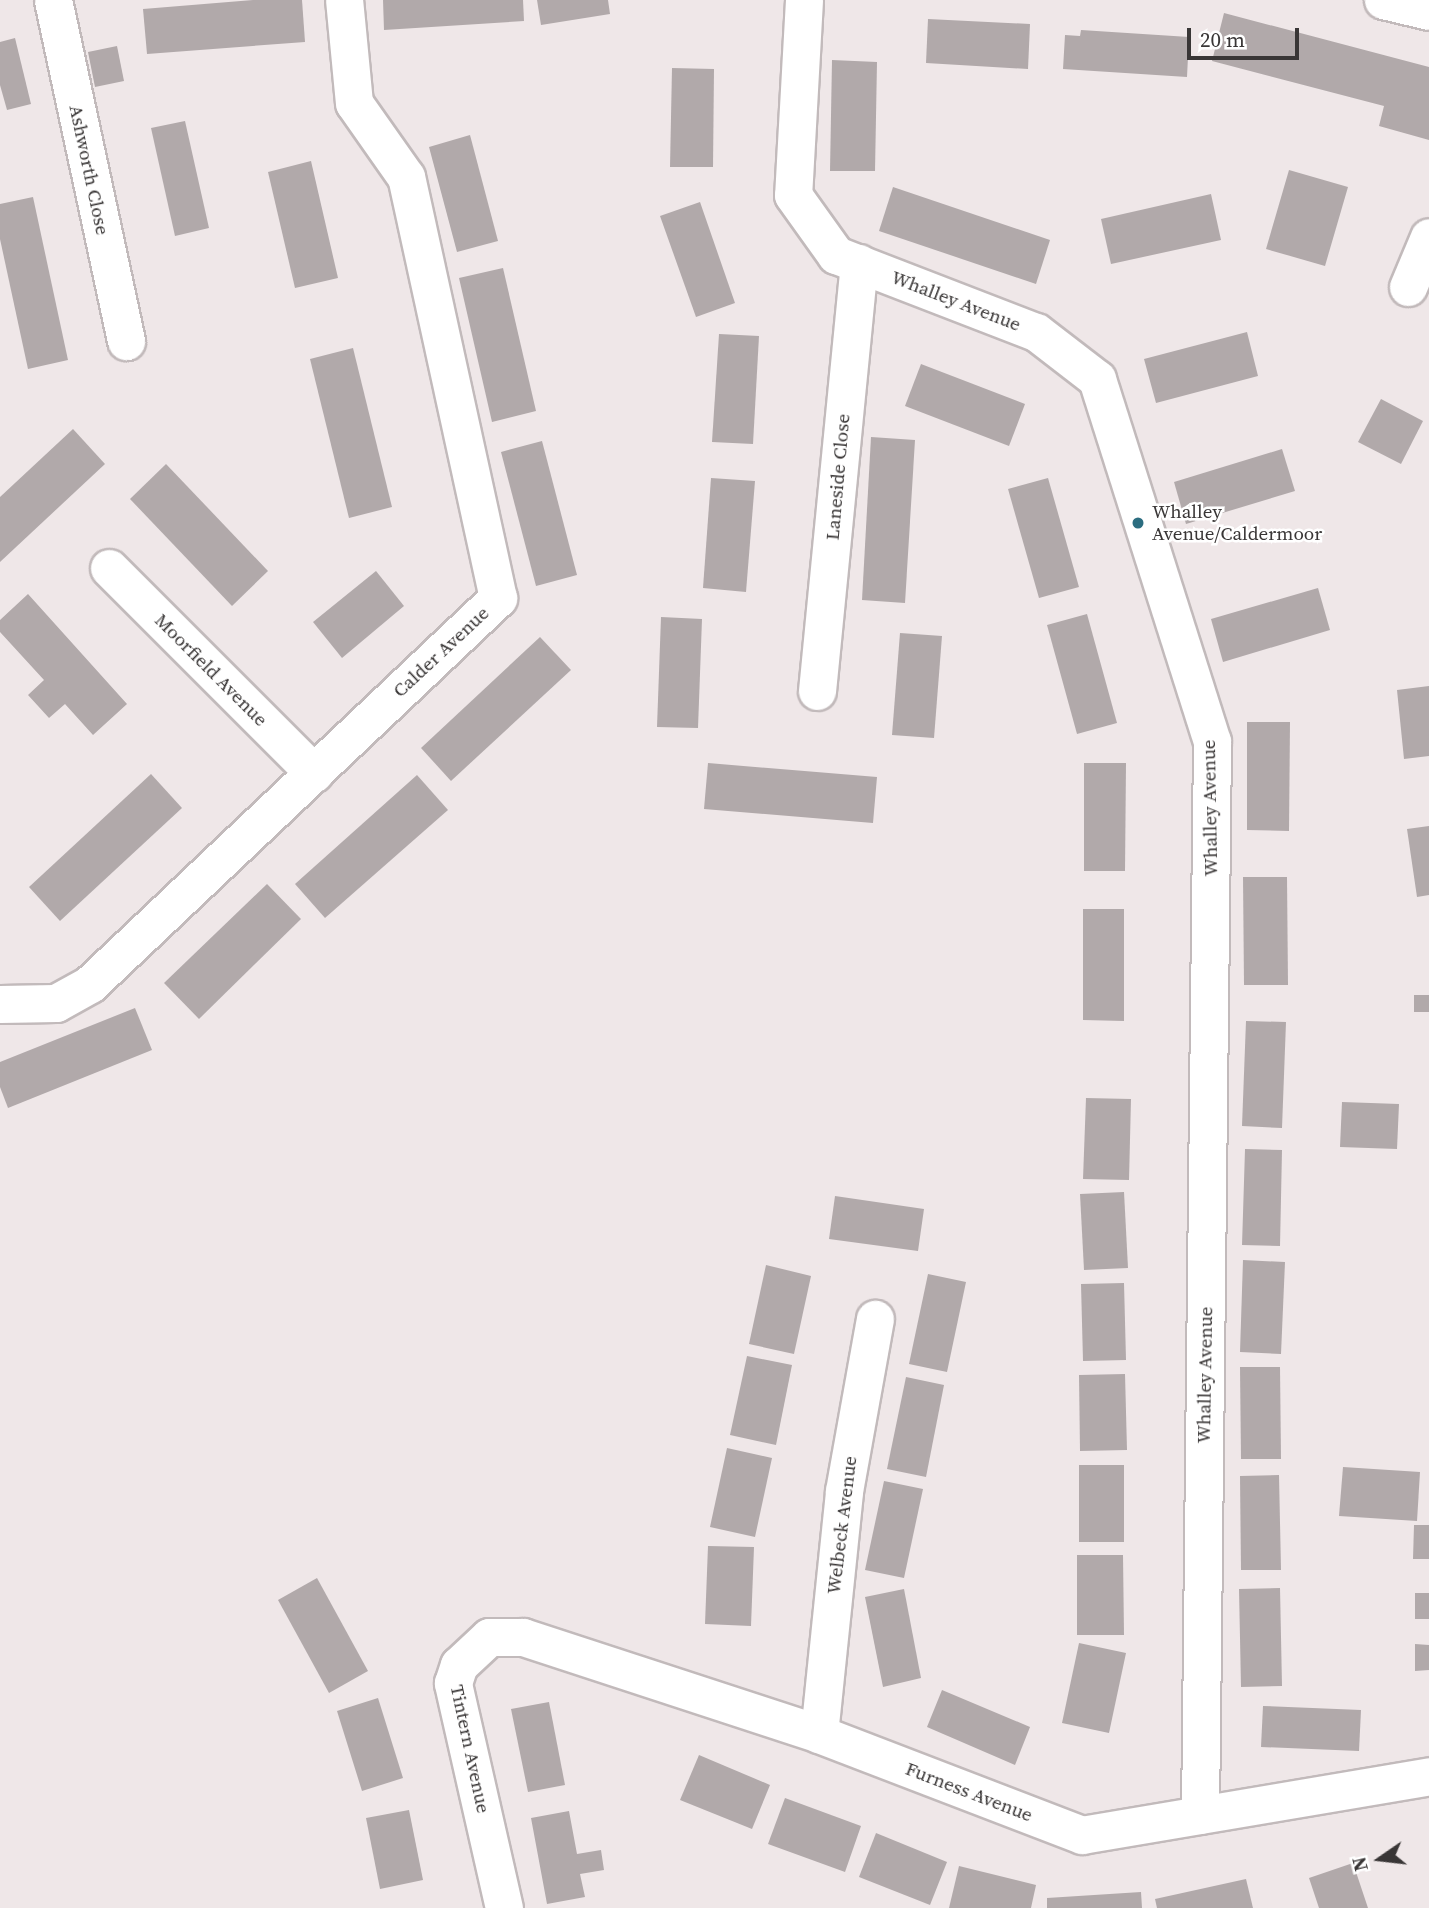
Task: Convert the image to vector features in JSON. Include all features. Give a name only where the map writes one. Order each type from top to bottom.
[{"type":"street","name":"Ashworth Close","points":[[52,0],[126,341]]},
{"type":"street","name":"Calder Avenue","points":[[0,1004],[56,1003],[90,984],[498,598],[406,177],[354,103],[344,0]]},
{"type":"street","name":"Whalley Avenue","points":[[804,0],[793,195],[836,255],[1036,332],[1097,379],[1212,741],[1200,1815]]},
{"type":"street","points":[[1383,0],[1429,11]]},
{"type":"street","points":[[1408,287],[1429,237]]},
{"type":"street","name":"Laneside Close","points":[[817,691],[859,263]]},
{"type":"street","name":"Moorfield Avenue","points":[[109,568],[313,773]]},
{"type":"street","name":"Welbeck Avenue","points":[[819,1734],[845,1491],[875,1319]]},
{"type":"street","name":"Tintern Avenue","points":[[504,1908],[453,1683],[458,1665],[479,1643],[489,1637],[523,1637]]},
{"type":"street","name":"Furness Avenue","points":[[523,1637],[819,1734],[1082,1835],[1429,1776]]},
{"type":"building","points":[[253,0],[302,0],[305,42],[147,54],[143,9]]},
{"type":"building","points":[[383,0],[523,0],[524,21],[384,30]]},
{"type":"building","points":[[537,0],[608,0],[610,14],[541,25]]},
{"type":"building","points":[[1224,13],[1429,67],[1429,140],[1379,126],[1384,106],[1212,61]]},
{"type":"building","points":[[928,19],[1030,24],[1028,69],[926,63]]},
{"type":"building","points":[[1081,30],[1189,37],[1187,77],[1063,69],[1065,35],[1080,36]]},
{"type":"building","points":[[15,38],[31,104],[7,110],[0,85],[0,42]]},
{"type":"building","points":[[117,46],[124,81],[95,87],[88,52]]},
{"type":"building","points":[[832,60],[877,62],[875,171],[830,171]]},
{"type":"building","points":[[672,68],[714,69],[713,167],[670,167]]},
{"type":"building","points":[[185,121],[209,228],[175,236],[151,128]]},
{"type":"building","points":[[470,135],[498,241],[457,252],[429,147]]},
{"type":"building","points":[[311,161],[338,278],[295,288],[268,172]]},
{"type":"building","points":[[1289,170],[1348,187],[1325,266],[1266,249]]},
{"type":"building","points":[[893,187],[1050,240],[1036,284],[879,231]]},
{"type":"building","points":[[1211,194],[1221,240],[1111,264],[1101,219]]},
{"type":"building","points":[[33,197],[68,360],[28,369],[0,239],[0,204]]},
{"type":"building","points":[[700,202],[735,303],[696,317],[660,216]]},
{"type":"building","points":[[503,268],[536,411],[492,422],[459,278]]},
{"type":"building","points":[[1247,332],[1258,376],[1156,403],[1144,359]]},
{"type":"building","points":[[719,334],[759,336],[753,444],[712,442]]},
{"type":"building","points":[[353,348],[392,507],[349,518],[310,359]]},
{"type":"building","points":[[921,364],[1025,404],[1009,446],[905,406]]},
{"type":"building","points":[[1381,399],[1423,421],[1401,464],[1358,442]]},
{"type":"building","points":[[73,429],[105,464],[0,562],[0,497]]},
{"type":"building","points":[[871,437],[915,440],[905,603],[862,600]]},
{"type":"building","points":[[542,441],[577,575],[536,586],[501,452]]},
{"type":"building","points":[[1282,449],[1295,491],[1186,524],[1174,482]]},
{"type":"building","points":[[166,464],[268,571],[232,606],[130,499]]},
{"type":"building","points":[[711,478],[755,481],[746,592],[703,588]]},
{"type":"building","points":[[1048,478],[1079,587],[1039,598],[1008,489]]},
{"type":"building","points":[[376,571],[404,606],[342,658],[313,622]]},
{"type":"building","points":[[1318,588],[1330,630],[1223,662],[1211,619]]},
{"type":"building","points":[[28,594],[127,704],[93,735],[65,704],[49,718],[28,695],[44,680],[0,632],[0,620]]},
{"type":"building","points":[[1087,614],[1117,723],[1077,734],[1047,625]]},
{"type":"building","points":[[661,617],[702,619],[698,728],[657,727]]},
{"type":"building","points":[[900,633],[942,636],[934,738],[892,735]]},
{"type":"building","points":[[540,637],[571,670],[451,781],[421,748]]},
{"type":"building","points":[[1429,686],[1429,756],[1404,759],[1397,690]]},
{"type":"building","points":[[1247,722],[1290,722],[1289,831],[1247,830]]},
{"type":"building","points":[[708,763],[877,777],[873,823],[704,809]]},
{"type":"building","points":[[1084,763],[1126,763],[1125,871],[1084,871]]},
{"type":"building","points":[[151,774],[182,808],[60,921],[29,887]]},
{"type":"building","points":[[417,775],[448,810],[325,918],[295,884]]},
{"type":"building","points":[[1429,826],[1429,895],[1417,897],[1407,829]]},
{"type":"building","points":[[1243,877],[1287,877],[1288,985],[1244,985]]},
{"type":"building","points":[[267,884],[301,919],[199,1019],[164,983]]},
{"type":"building","points":[[1083,909],[1124,909],[1124,1021],[1083,1020]]},
{"type":"building","points":[[1414,995],[1429,995],[1429,1012],[1414,1012]]},
{"type":"building","points":[[135,1008],[152,1050],[8,1108],[0,1087],[0,1062]]},
{"type":"building","points":[[1246,1021],[1286,1022],[1282,1128],[1242,1126]]},
{"type":"building","points":[[1086,1098],[1131,1099],[1129,1180],[1083,1179]]},
{"type":"building","points":[[1342,1102],[1399,1104],[1397,1149],[1340,1147]]},
{"type":"building","points":[[1245,1149],[1282,1150],[1280,1246],[1242,1245]]},
{"type":"building","points":[[1124,1192],[1128,1268],[1084,1270],[1080,1194]]},
{"type":"building","points":[[835,1196],[924,1209],[918,1251],[829,1239]]},
{"type":"building","points":[[1243,1260],[1285,1262],[1281,1354],[1240,1352]]},
{"type":"building","points":[[766,1265],[811,1276],[794,1354],[749,1344]]},
{"type":"building","points":[[928,1274],[966,1282],[947,1372],[909,1364]]},
{"type":"building","points":[[1124,1283],[1126,1360],[1083,1361],[1081,1284]]},
{"type":"building","points":[[747,1356],[792,1365],[776,1445],[730,1435]]},
{"type":"building","points":[[1240,1367],[1280,1367],[1281,1459],[1241,1459]]},
{"type":"building","points":[[1125,1374],[1127,1450],[1080,1451],[1079,1375]]},
{"type":"building","points":[[906,1377],[944,1385],[926,1477],[887,1469]]},
{"type":"building","points":[[727,1448],[772,1458],[755,1537],[710,1527]]},
{"type":"building","points":[[1079,1465],[1124,1465],[1124,1542],[1079,1542]]},
{"type":"building","points":[[1343,1467],[1420,1472],[1417,1521],[1339,1516]]},
{"type":"building","points":[[1279,1475],[1281,1570],[1241,1570],[1240,1476]]},
{"type":"building","points":[[884,1481],[923,1489],[904,1578],[865,1570]]},
{"type":"building","points":[[1414,1525],[1429,1525],[1429,1559],[1413,1559]]},
{"type":"building","points":[[708,1546],[754,1547],[751,1626],[705,1624]]},
{"type":"building","points":[[1077,1555],[1123,1555],[1124,1635],[1077,1635]]},
{"type":"building","points":[[317,1578],[368,1671],[329,1693],[278,1600]]},
{"type":"building","points":[[1280,1588],[1282,1686],[1241,1687],[1239,1589]]},
{"type":"building","points":[[904,1589],[921,1678],[883,1687],[865,1597]]},
{"type":"building","points":[[1415,1593],[1429,1593],[1429,1619],[1415,1619]]},
{"type":"building","points":[[1079,1643],[1126,1653],[1109,1733],[1062,1723]]},
{"type":"building","points":[[1415,1644],[1429,1645],[1429,1670],[1415,1671]]},
{"type":"building","points":[[942,1690],[1030,1727],[1015,1765],[927,1727]]},
{"type":"building","points":[[378,1698],[403,1778],[362,1791],[337,1711]]},
{"type":"building","points":[[549,1702],[565,1785],[528,1792],[511,1709]]},
{"type":"building","points":[[1263,1706],[1361,1710],[1359,1751],[1261,1747]]},
{"type":"building","points":[[699,1755],[770,1785],[752,1829],[680,1800]]},
{"type":"building","points":[[785,1798],[861,1826],[845,1872],[768,1844]]},
{"type":"building","points":[[409,1810],[423,1880],[380,1889],[366,1818]]},
{"type":"building","points":[[569,1811],[577,1854],[601,1850],[604,1870],[580,1874],[585,1897],[547,1904],[531,1818]]},
{"type":"building","points":[[876,1833],[947,1862],[930,1905],[859,1877]]},
{"type":"building","points":[[1353,1863],[1368,1908],[1319,1908],[1309,1878]]},
{"type":"building","points":[[959,1866],[1036,1885],[1031,1908],[949,1908]]},
{"type":"building","points":[[1246,1879],[1253,1908],[1157,1908],[1155,1899]]},
{"type":"building","points":[[1141,1892],[1142,1908],[1047,1908],[1047,1898]]},
{"type":"place","name":"Whalley Avenue/Caldermoor","points":[[1138,523]]}]
